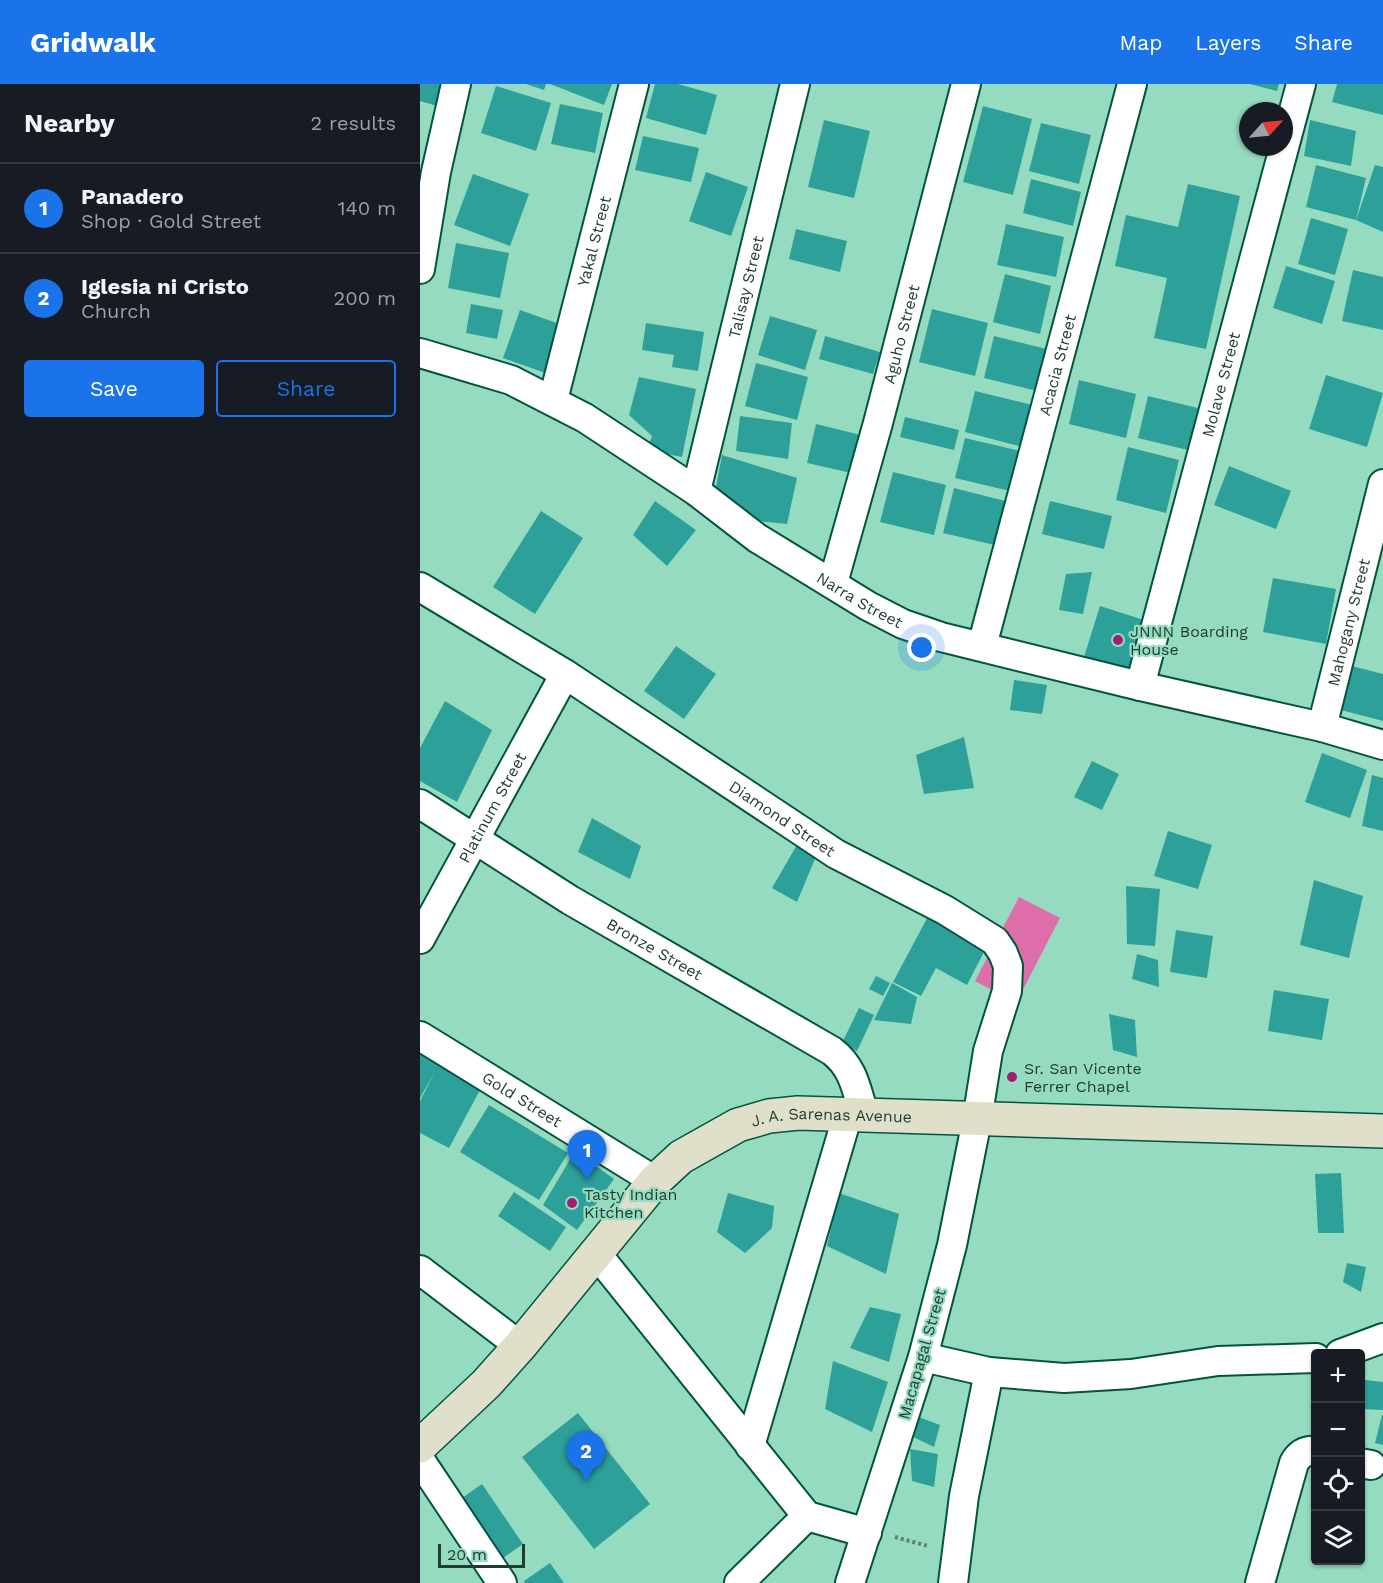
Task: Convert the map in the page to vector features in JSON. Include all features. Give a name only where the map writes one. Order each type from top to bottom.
[{"type":"main road","name":"J. A. Sarenas Avenue","points":[[420,1446],[486,1384],[520,1346],[655,1181],[681,1157],[738,1125],[769,1116],[798,1113],[1383,1131]]},
{"type":"street","points":[[420,269],[436,172],[456,84]]},
{"type":"street","name":"Yakal Street","points":[[553,400],[634,84]]},
{"type":"street","name":"Talisay Street","points":[[696,491],[795,84]]},
{"type":"street","name":"Aguho Street","points":[[833,583],[878,423],[966,84]]},
{"type":"street","name":"Acacia Street","points":[[982,646],[1132,84]]},
{"type":"street","name":"Molave Street","points":[[1140,686],[1301,84]]},
{"type":"street","name":"Narra Street","points":[[420,353],[511,380],[553,400],[585,418],[696,491],[758,538],[868,606],[903,624],[941,637],[1140,686],[1322,726],[1383,745]]},
{"type":"street","name":"Mahogany Street","points":[[1322,726],[1383,484]]},
{"type":"street","name":"Diamond Street","points":[[420,587],[565,674],[836,854],[945,910],[995,941],[1008,966],[1008,979],[1004,1001],[988,1051],[977,1120]]},
{"type":"street","name":"Platinum Street","points":[[420,939],[565,674]]},
{"type":"street","name":"Bronze Street","points":[[420,804],[570,900],[832,1051],[844,1060],[852,1075],[856,1114]]},
{"type":"street","name":"Gold Street","points":[[420,1036],[655,1181]]},
{"type":"street","points":[[750,1446],[856,1114]]},
{"type":"street","name":"Macapagal Street","points":[[850,1583],[922,1357],[952,1245],[977,1120]]},
{"type":"street","points":[[596,1253],[807,1516],[868,1531]]},
{"type":"street","points":[[420,1270],[520,1346]]},
{"type":"street","points":[[1351,1349],[1383,1338]]},
{"type":"street","points":[[922,1357],[990,1371],[1064,1378],[1131,1374],[1218,1361],[1311,1358]]},
{"type":"street","points":[[953,1583],[964,1496],[990,1371]]},
{"type":"street","points":[[1260,1583],[1294,1462],[1298,1456],[1311,1451]]},
{"type":"street","points":[[420,1460],[502,1583]]},
{"type":"street","points":[[739,1583],[807,1516]]},
{"type":"path","points":[[868,1531],[957,1553]]},
{"type":"shaded area","points":[[1019,897],[1060,918],[1016,1003],[975,981]]},
{"type":"building","points":[[420,84],[447,84],[441,107],[420,101]]},
{"type":"building","points":[[526,84],[546,84],[544,90]]},
{"type":"building","points":[[550,84],[612,84],[604,105]]},
{"type":"building","points":[[655,84],[678,84],[717,95],[706,135],[646,118]]},
{"type":"building","points":[[1250,84],[1279,84],[1277,91]]},
{"type":"building","points":[[1337,84],[1383,84],[1383,115],[1332,102]]},
{"type":"building","points":[[496,86],[551,103],[536,151],[481,133]]},
{"type":"building","points":[[560,104],[603,113],[595,153],[551,144]]},
{"type":"building","points":[[983,106],[1032,119],[1013,195],[963,182]]},
{"type":"building","points":[[824,120],[870,131],[854,198],[808,187]]},
{"type":"building","points":[[1310,120],[1356,131],[1351,166],[1304,156]]},
{"type":"building","points":[[1041,123],[1091,135],[1079,184],[1029,171]]},
{"type":"building","points":[[643,136],[699,148],[691,182],[635,170]]},
{"type":"building","points":[[1316,165],[1366,178],[1356,220],[1306,207]]},
{"type":"building","points":[[1375,165],[1383,167],[1383,232],[1356,220]]},
{"type":"building","points":[[706,172],[748,187],[731,236],[689,221]]},
{"type":"building","points":[[473,174],[529,194],[510,246],[454,225]]},
{"type":"building","points":[[1031,179],[1081,192],[1073,226],[1023,213]]},
{"type":"building","points":[[1188,184],[1240,196],[1206,349],[1154,338],[1167,278],[1115,266],[1126,215],[1178,227]]},
{"type":"building","points":[[1311,218],[1348,229],[1335,275],[1298,264]]},
{"type":"building","points":[[1006,224],[1064,237],[1056,277],[997,265]]},
{"type":"building","points":[[796,229],[847,241],[840,272],[789,259]]},
{"type":"building","points":[[456,243],[509,253],[500,298],[448,288]]},
{"type":"building","points":[[1286,266],[1335,281],[1322,324],[1273,308]]},
{"type":"building","points":[[1353,270],[1383,277],[1383,330],[1342,321]]},
{"type":"building","points":[[1005,274],[1051,286],[1040,334],[993,322]]},
{"type":"building","points":[[471,304],[503,310],[497,339],[466,333]]},
{"type":"building","points":[[932,309],[988,323],[975,376],[919,362]]},
{"type":"building","points":[[520,310],[565,326],[548,374],[503,358]]},
{"type":"building","points":[[770,316],[817,330],[805,370],[758,355]]},
{"type":"building","points":[[646,323],[704,332],[698,371],[672,367],[674,355],[642,350]]},
{"type":"building","points":[[825,336],[880,352],[873,374],[819,359]]},
{"type":"building","points":[[994,336],[1047,349],[1037,391],[984,378]]},
{"type":"building","points":[[756,363],[808,377],[797,420],[745,406]]},
{"type":"building","points":[[1326,375],[1383,393],[1367,447],[1309,429]]},
{"type":"building","points":[[639,377],[696,389],[682,457],[647,450],[652,436],[629,415]]},
{"type":"building","points":[[1079,380],[1136,394],[1126,438],[1069,424]]},
{"type":"building","points":[[975,391],[1040,407],[1031,449],[965,432]]},
{"type":"building","points":[[1148,396],[1206,410],[1196,452],[1138,438]]},
{"type":"building","points":[[740,416],[792,423],[788,459],[736,451]]},
{"type":"building","points":[[905,417],[959,430],[954,450],[900,437]]},
{"type":"building","points":[[816,424],[865,436],[856,474],[807,463]]},
{"type":"building","points":[[965,438],[1024,452],[1014,492],[955,478]]},
{"type":"building","points":[[1128,447],[1179,460],[1166,513],[1116,500]]},
{"type":"building","points":[[722,455],[797,478],[787,524],[748,520],[715,492]]},
{"type":"building","points":[[1229,466],[1291,491],[1276,529],[1214,505]]},
{"type":"building","points":[[893,472],[946,485],[934,535],[880,522]]},
{"type":"building","points":[[954,488],[1009,502],[999,546],[943,533]]},
{"type":"building","points":[[655,501],[696,530],[667,566],[633,535]]},
{"type":"building","points":[[1050,501],[1112,516],[1104,549],[1042,534]]},
{"type":"building","points":[[541,511],[583,538],[535,614],[493,587]]},
{"type":"building","points":[[1092,572],[1083,614],[1059,610],[1066,574]]},
{"type":"building","points":[[1273,578],[1336,589],[1326,644],[1263,632]]},
{"type":"building","name":"JNNN Boarding House","points":[[1100,606],[1153,623],[1137,674],[1084,657]]},
{"type":"building","points":[[676,646],[716,674],[684,719],[644,691]]},
{"type":"building","points":[[1348,665],[1383,674],[1383,721],[1337,709]]},
{"type":"building","points":[[1014,680],[1047,685],[1042,714],[1010,710]]},
{"type":"building","points":[[445,701],[492,730],[457,802],[420,781],[420,748]]},
{"type":"building","points":[[964,737],[974,788],[924,794],[916,755]]},
{"type":"building","points":[[1322,753],[1367,770],[1350,818],[1305,802]]},
{"type":"building","points":[[1092,761],[1119,774],[1102,810],[1074,797]]},
{"type":"building","points":[[1372,775],[1383,778],[1383,831],[1362,826]]},
{"type":"building","points":[[592,818],[641,846],[630,879],[578,852]]},
{"type":"building","points":[[1168,831],[1212,845],[1198,889],[1154,876]]},
{"type":"building","points":[[798,843],[817,854],[797,902],[772,888]]},
{"type":"building","points":[[1314,880],[1363,896],[1349,958],[1300,945]]},
{"type":"building","points":[[1126,886],[1160,889],[1155,946],[1127,944]]},
{"type":"building","points":[[932,909],[985,950],[967,985],[936,968],[921,996],[893,982]]},
{"type":"building","points":[[1176,930],[1213,936],[1207,978],[1170,972]]},
{"type":"building","points":[[1137,954],[1158,960],[1159,987],[1132,979]]},
{"type":"building","points":[[876,976],[890,983],[883,996],[869,989]]},
{"type":"building","points":[[892,983],[917,997],[911,1024],[874,1020]]},
{"type":"building","points":[[1274,990],[1329,999],[1322,1040],[1268,1031]]},
{"type":"building","points":[[859,1008],[874,1015],[857,1051],[842,1043]]},
{"type":"building","points":[[1109,1014],[1135,1020],[1137,1057],[1113,1050]]},
{"type":"building","points":[[420,1049],[441,1060],[438,1066],[481,1088],[449,1148],[420,1133],[420,1101],[435,1072],[420,1098]]},
{"type":"building","points":[[489,1105],[568,1153],[539,1200],[460,1152]]},
{"type":"building","points":[[575,1151],[614,1179],[577,1230],[543,1205]]},
{"type":"building","points":[[1341,1173],[1344,1233],[1318,1233],[1315,1174]]},
{"type":"building","points":[[514,1192],[566,1227],[550,1251],[498,1216]]},
{"type":"building","points":[[728,1193],[774,1206],[772,1228],[745,1253],[717,1232]]},
{"type":"building","points":[[839,1193],[899,1214],[886,1274],[827,1246]]},
{"type":"building","points":[[1347,1263],[1366,1267],[1361,1292],[1343,1282]]},
{"type":"building","points":[[870,1307],[901,1314],[889,1362],[850,1348]]},
{"type":"building","points":[[833,1361],[888,1382],[872,1432],[825,1409]]},
{"type":"building","points":[[1365,1380],[1383,1382],[1383,1410],[1365,1409]]},
{"type":"building","points":[[578,1413],[650,1504],[594,1549],[522,1457]]},
{"type":"building","points":[[1383,1415],[1383,1445],[1375,1443]]},
{"type":"building","points":[[916,1416],[940,1425],[934,1447],[907,1434]]},
{"type":"building","points":[[910,1449],[938,1454],[934,1487],[912,1481]]},
{"type":"building","points":[[482,1484],[523,1544],[503,1558],[462,1498]]},
{"type":"building","points":[[550,1563],[564,1583],[525,1583],[524,1581]]},
{"type":"place","name":"JNNN Boarding House","points":[[1118,640]]},
{"type":"place","name":"Sr. San Vicente Ferrer Chapel","points":[[1012,1077]]},
{"type":"place","name":"Panadero","points":[[587,1180]]},
{"type":"place","name":"Tasty Indian Kitchen","points":[[572,1203]]},
{"type":"place","name":"Iglesia ni Cristo","points":[[586,1481]]}]
